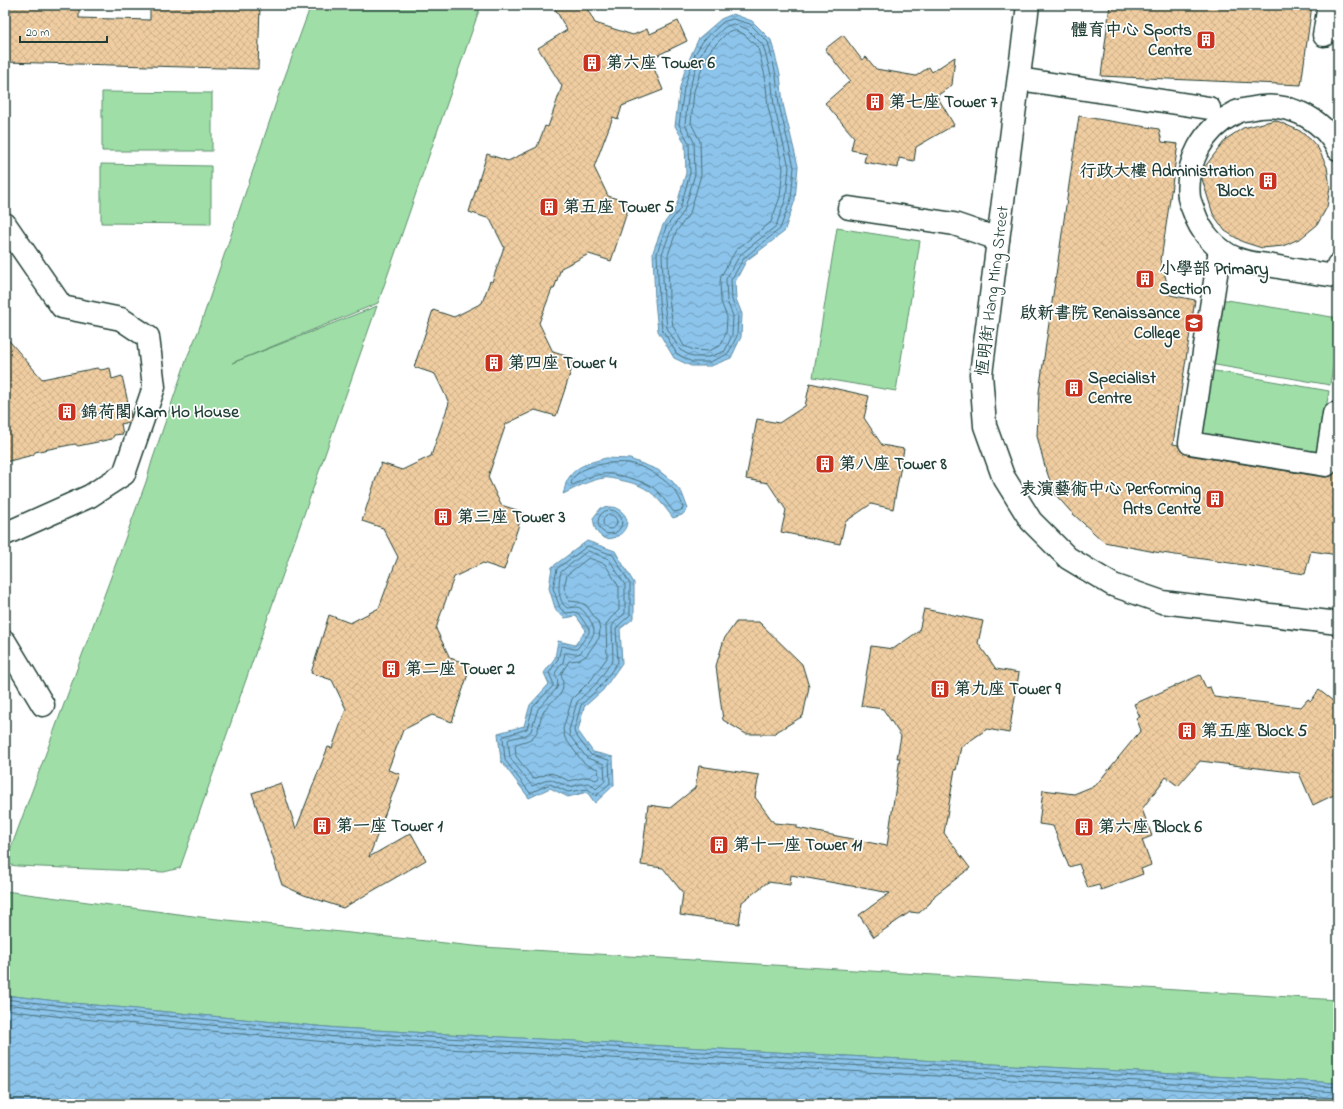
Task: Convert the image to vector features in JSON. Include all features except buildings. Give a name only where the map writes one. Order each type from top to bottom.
[{"type":"street","name":"恆明街 Hang Ming Street","points":[[1028,5],[981,374],[985,426],[1003,476],[1031,521],[1068,558],[1113,585],[1162,602],[1338,623]]},
{"type":"street","points":[[1324,35],[1329,5]]},
{"type":"street","points":[[1019,79],[1209,108]]},
{"type":"street","points":[[1338,149],[1333,139],[1322,126],[1294,110],[1277,106],[1261,106],[1236,112],[1214,126],[1198,147],[1190,172],[1189,198],[1198,223],[1213,244],[1235,258],[1261,264],[1336,276],[1338,265]]},
{"type":"street","points":[[849,208],[954,224],[998,239]]},
{"type":"street","points":[[5,224],[62,307],[121,319],[148,336],[154,387],[124,474],[90,496],[5,534]]},
{"type":"street","points":[[1220,249],[1190,443],[1326,465],[1334,414],[1338,415]]},
{"type":"street","points":[[5,642],[43,704]]},
{"type":"green space","points":[[311,5],[481,5],[378,303],[232,363],[377,306],[180,868],[164,872],[17,866],[5,864],[146,482],[188,355],[198,332],[284,79]]},
{"type":"green space","points":[[102,92],[212,93],[212,151],[102,151]]},
{"type":"green space","points":[[101,164],[211,166],[211,224],[101,223]]},
{"type":"green space","points":[[837,228],[920,241],[896,391],[813,377]]},
{"type":"green space","points":[[1221,299],[1338,318],[1338,336],[1330,385],[1210,364]]},
{"type":"green space","points":[[1209,370],[1329,391],[1318,456],[1198,436]]},
{"type":"green space","points":[[5,891],[208,918],[483,947],[1338,1000],[1338,1083],[338,1028],[73,1003],[5,995]]},
{"type":"water","points":[[733,14],[752,21],[771,40],[780,74],[783,104],[798,166],[795,200],[784,232],[746,261],[735,282],[736,299],[742,314],[741,337],[731,358],[711,366],[691,366],[674,358],[658,331],[653,252],[663,225],[676,207],[686,173],[685,143],[675,126],[680,87],[685,70],[699,38],[721,19]]},
{"type":"water","points":[[606,458],[630,459],[658,470],[672,481],[682,493],[688,509],[682,515],[673,518],[656,497],[644,488],[629,482],[609,478],[593,480],[563,494],[567,481],[575,470]]},
{"type":"water","points":[[614,507],[622,512],[626,518],[627,524],[620,535],[607,539],[601,536],[596,530],[593,518],[601,508]]},
{"type":"water","points":[[587,541],[615,551],[634,583],[634,618],[620,629],[622,663],[603,690],[584,707],[578,731],[593,752],[613,757],[614,785],[595,803],[587,792],[568,797],[550,788],[529,798],[501,761],[498,733],[524,726],[530,705],[549,684],[544,673],[555,658],[558,641],[575,645],[586,630],[576,616],[565,618],[556,611],[549,588],[552,567]]},
{"type":"water","points":[[5,995],[73,1003],[338,1028],[1338,1083],[1338,1104],[5,1104]]},
{"type":"place","name":"體育中心 Sports Centre","points":[[1206,40]]},
{"type":"place","name":"第六座 Tower 6","points":[[592,63]]},
{"type":"place","name":"第七座 Tower 7","points":[[875,102]]},
{"type":"place","name":"行政大樓 Administration Block","points":[[1268,181]]},
{"type":"place","name":"第五座 Tower 5","points":[[549,207]]},
{"type":"place","name":"小學部 Primary Section","points":[[1145,279]]},
{"type":"place","name":"啟新書院 Renaissance College","points":[[1194,323]]},
{"type":"place","name":"第四座 Tower 4","points":[[494,363]]},
{"type":"place","name":"Specialist Centre","points":[[1074,388]]},
{"type":"place","name":"錦荷閣 Kam Ho House","points":[[67,412]]},
{"type":"place","name":"第八座 Tower 8","points":[[825,464]]},
{"type":"place","name":"表演藝術中心 Performing Arts Centre","points":[[1215,499]]},
{"type":"place","name":"第三座 Tower 3","points":[[443,517]]},
{"type":"place","name":"第二座 Tower 2","points":[[391,669]]},
{"type":"place","name":"第九座 Tower 9","points":[[940,689]]},
{"type":"place","name":"第五座 Block 5","points":[[1187,731]]},
{"type":"place","name":"第一座 Tower 1","points":[[322,826]]},
{"type":"place","name":"第六座 Block 6","points":[[1084,827]]},
{"type":"place","name":"第十一座 Tower 11","points":[[719,845]]}]
